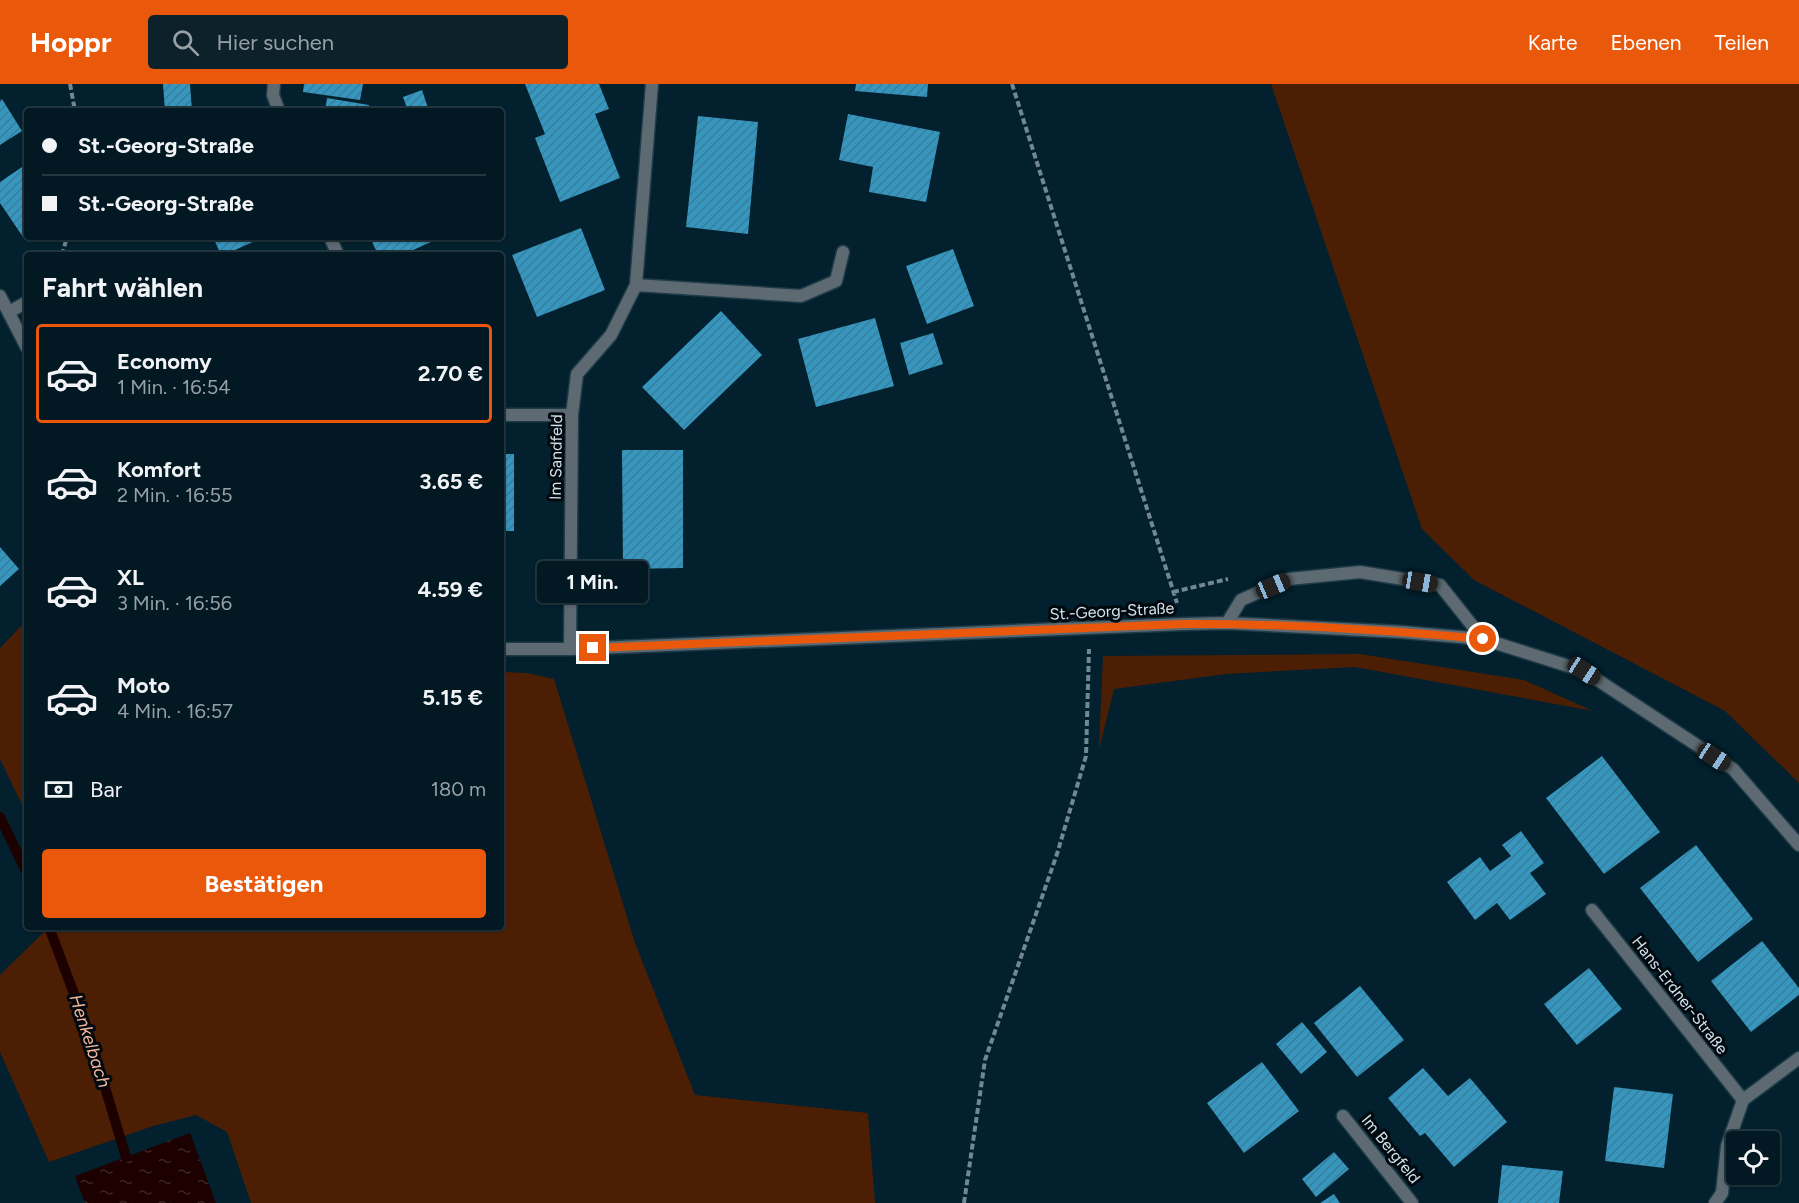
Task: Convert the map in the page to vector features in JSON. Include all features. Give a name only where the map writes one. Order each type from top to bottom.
[{"type":"street","points":[[274,84],[273,95],[278,108]]},
{"type":"street","name":"Im Sandfeld","points":[[570,649],[572,416],[577,374],[611,335],[636,285],[652,84]]},
{"type":"street","points":[[636,285],[801,296],[836,281],[843,252]]},
{"type":"street","points":[[0,296],[24,342]]},
{"type":"street","points":[[9,312],[24,304]]},
{"type":"street","points":[[504,415],[572,416]]},
{"type":"street","points":[[1227,623],[1241,600],[1289,579],[1360,572],[1440,585],[1483,639]]},
{"type":"street","name":"St.-Georg-Straße","points":[[504,649],[570,649],[1227,623],[1402,632],[1483,639],[1584,671],[1733,769],[1799,845]]},
{"type":"street","name":"Hans-Erdner-Straße","points":[[1592,910],[1743,1100]]},
{"type":"street","points":[[1715,1203],[1722,1193],[1727,1146],[1743,1100],[1799,1058]]},
{"type":"street","name":"Im Bergfeld","points":[[1343,1116],[1412,1203]]},
{"type":"path","points":[[70,84],[74,108]]},
{"type":"path","points":[[1012,84],[1183,624]]},
{"type":"path","points":[[964,1203],[985,1060],[1057,854],[1086,756],[1089,629]]},
{"type":"shaded area","points":[[1271,84],[1799,84],[1799,783],[1725,711],[1474,580],[1422,529]]},
{"type":"shaded area","points":[[24,623],[24,809],[0,759],[0,648]]},
{"type":"shaded area","points":[[1360,654],[1524,680],[1593,711],[1355,667],[1226,674],[1114,689],[1099,749],[1103,656]]},
{"type":"shaded area","points":[[504,672],[527,673],[554,679],[635,943],[695,1095],[868,1113],[875,1203],[251,1203],[227,1132],[196,1115],[153,1126],[49,1162],[0,1052],[0,975],[46,930],[504,930]]},
{"type":"water","points":[[190,1133],[216,1203],[85,1203],[75,1176]]},
{"type":"building","points":[[163,84],[190,84],[192,108],[165,108]]},
{"type":"building","points":[[304,84],[363,84],[360,100],[303,92]]},
{"type":"building","points":[[525,84],[599,84],[609,109],[595,114],[620,178],[560,202],[535,138],[545,134]]},
{"type":"building","points":[[856,84],[928,84],[927,97],[855,91]]},
{"type":"building","points":[[422,90],[428,108],[407,108],[403,97]]},
{"type":"building","points":[[327,98],[369,105],[368,108],[325,108]]},
{"type":"building","points":[[2,99],[22,131],[0,145],[0,101]]},
{"type":"building","points":[[848,114],[940,132],[926,202],[869,192],[873,167],[839,160]]},
{"type":"building","points":[[698,116],[758,122],[748,234],[686,227]]},
{"type":"building","points":[[24,166],[24,239],[0,203],[0,182]]},
{"type":"building","points":[[581,228],[605,290],[537,317],[512,255]]},
{"type":"building","points":[[214,240],[257,240],[231,252],[220,252]]},
{"type":"building","points":[[371,240],[435,240],[409,252],[377,252]]},
{"type":"building","points":[[953,249],[974,306],[927,324],[906,266]]},
{"type":"building","points":[[721,311],[762,355],[684,430],[642,387]]},
{"type":"building","points":[[875,318],[894,386],[816,407],[798,339]]},
{"type":"building","points":[[933,333],[943,364],[909,375],[900,343]]},
{"type":"building","points":[[622,450],[683,450],[683,568],[623,569]]},
{"type":"building","points":[[504,454],[514,454],[514,531],[504,531]]},
{"type":"building","points":[[0,547],[19,569],[0,586]]},
{"type":"building","points":[[1602,756],[1660,832],[1604,874],[1546,798]]},
{"type":"building","points":[[1521,831],[1544,863],[1530,873],[1546,894],[1510,920],[1497,903],[1475,920],[1447,882],[1480,857],[1490,871],[1511,856],[1502,845]]},
{"type":"building","points":[[1696,845],[1753,919],[1698,962],[1640,888]]},
{"type":"building","points":[[1762,941],[1799,988],[1799,995],[1751,1032],[1711,981]]},
{"type":"building","points":[[1589,968],[1622,1009],[1577,1045],[1544,1004]]},
{"type":"building","points":[[1360,986],[1404,1040],[1357,1077],[1314,1023]]},
{"type":"building","points":[[1302,1022],[1327,1052],[1301,1074],[1276,1044]]},
{"type":"building","points":[[1262,1062],[1299,1111],[1244,1153],[1207,1103]]},
{"type":"building","points":[[1423,1068],[1448,1096],[1470,1078],[1507,1122],[1454,1167],[1425,1133],[1420,1136],[1388,1098]]},
{"type":"building","points":[[1614,1087],[1673,1094],[1664,1168],[1605,1161]]},
{"type":"building","points":[[1334,1152],[1349,1169],[1316,1197],[1302,1179]]},
{"type":"building","points":[[1502,1165],[1563,1171],[1559,1203],[1498,1203]]},
{"type":"building","points":[[1334,1194],[1340,1203],[1320,1203]]},
{"type":"waterway","name":"Henkelbach","points":[[0,817],[24,867]]},
{"type":"waterway","name":"Henkelbach","points":[[50,930],[88,1031],[126,1157]]},
{"type":"route","points":[[593,648],[1227,623],[1402,632],[1483,639]]}]
